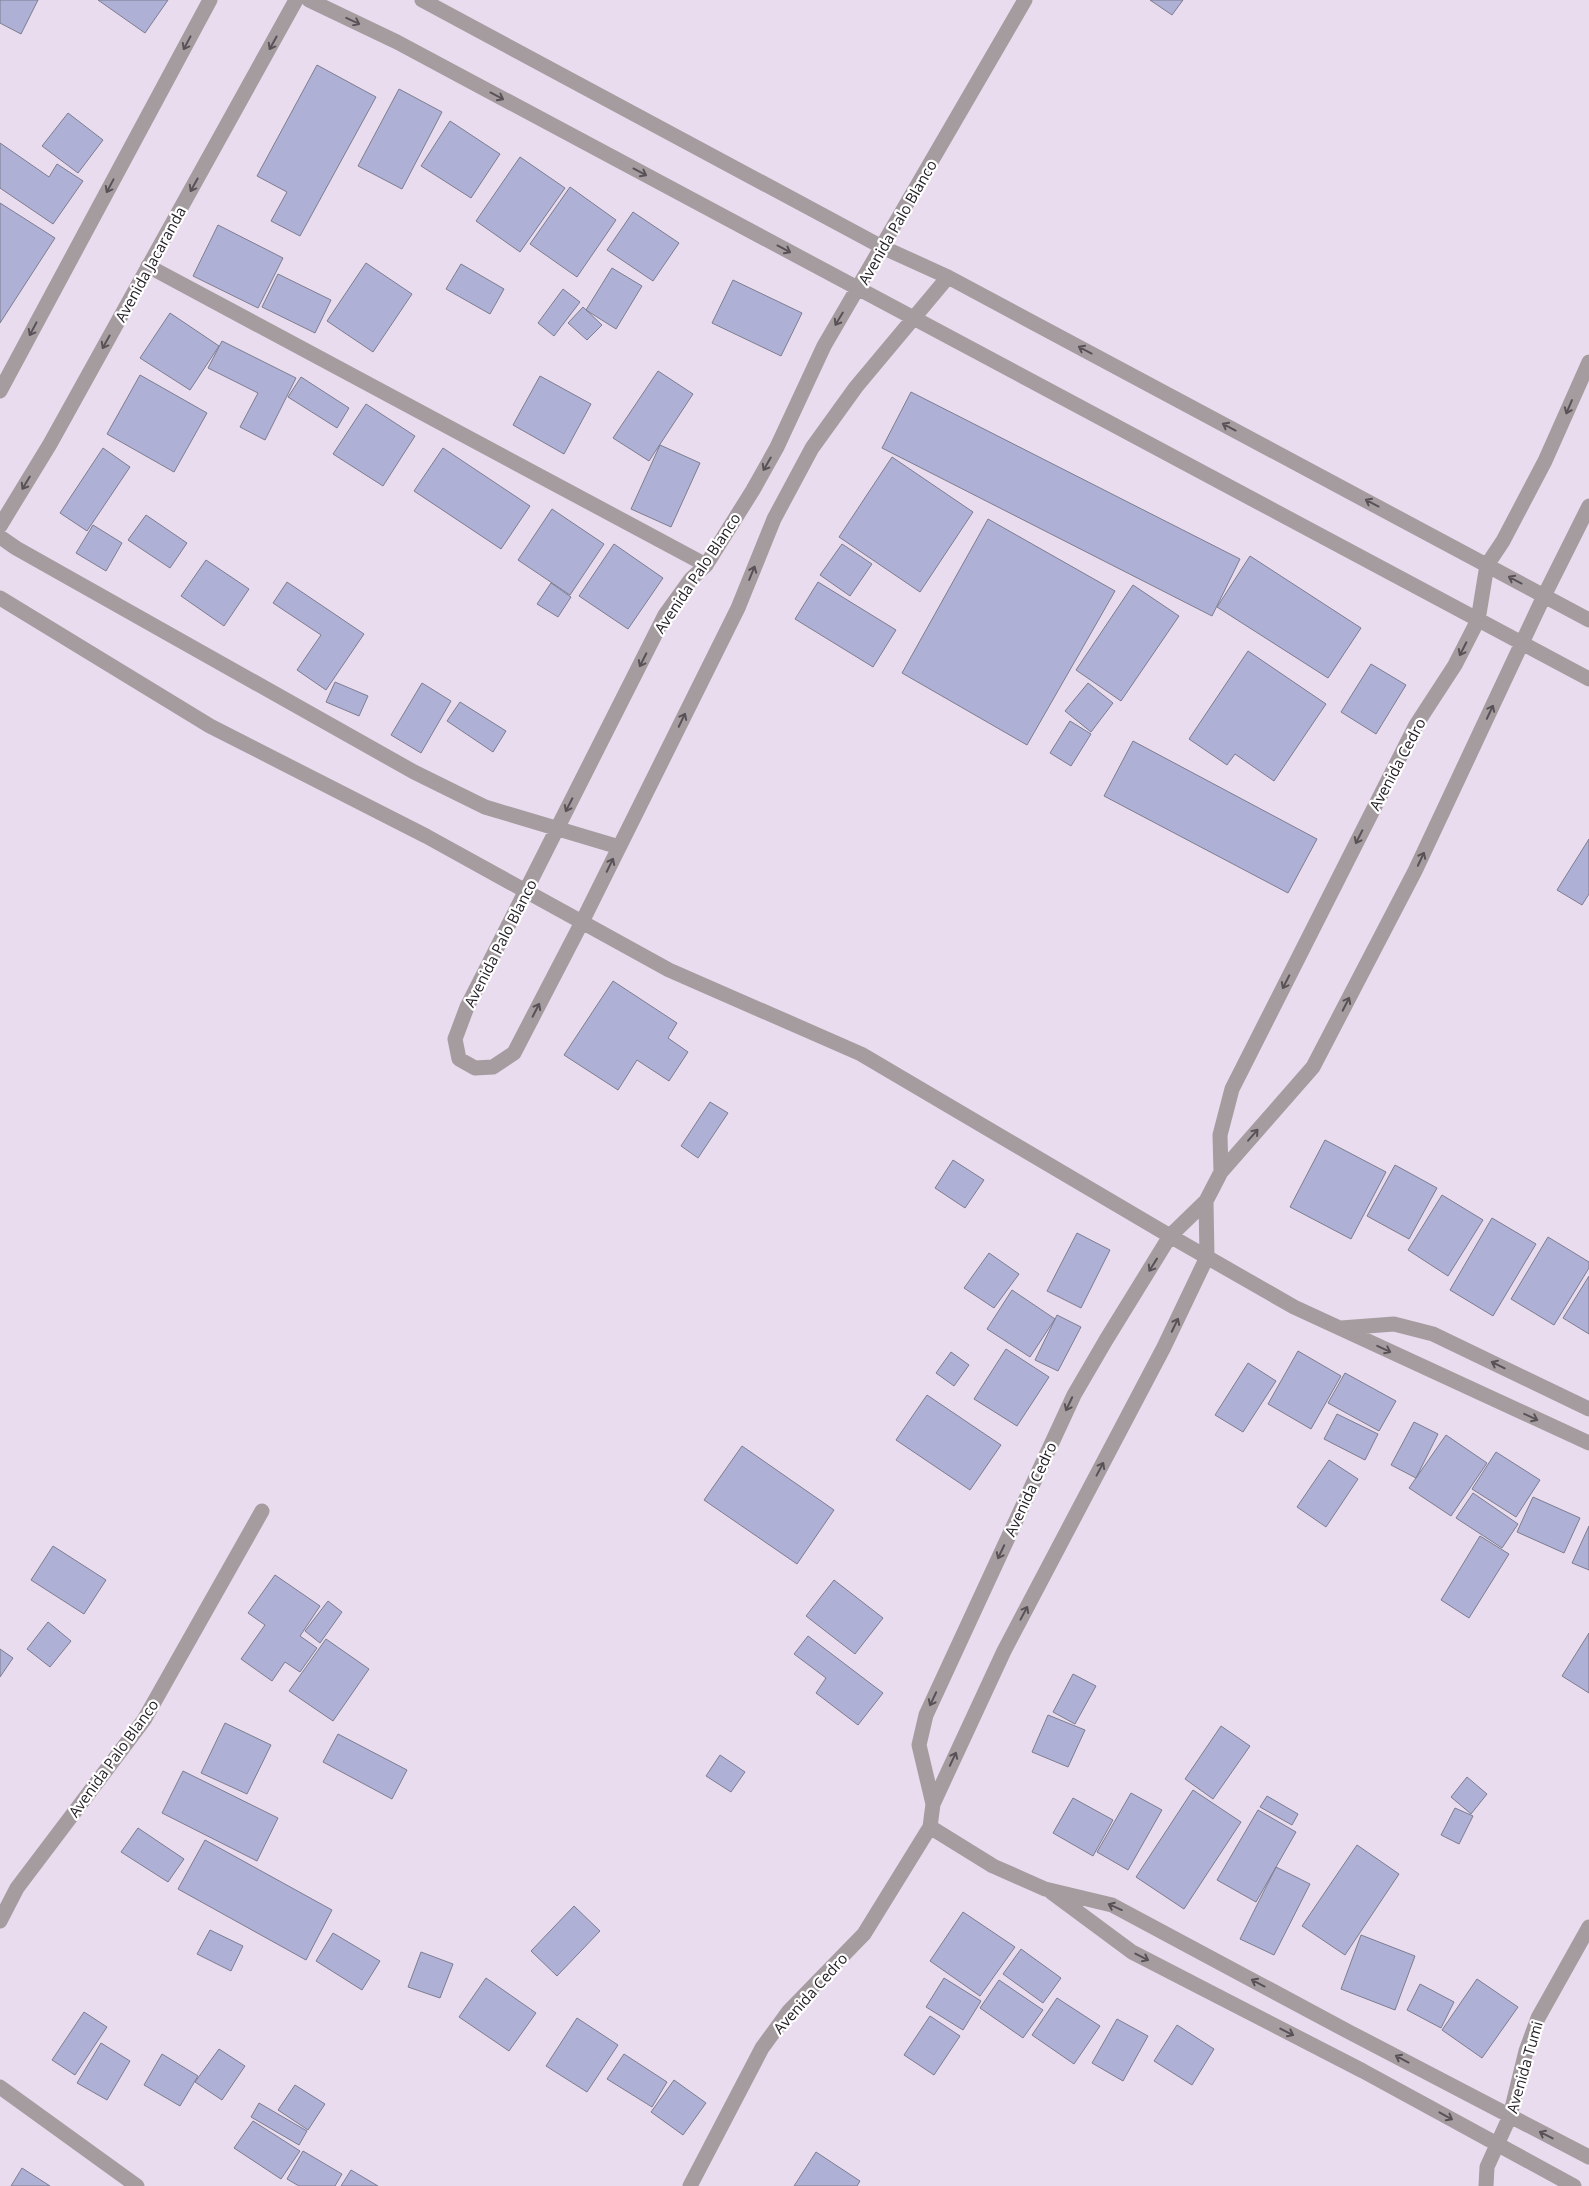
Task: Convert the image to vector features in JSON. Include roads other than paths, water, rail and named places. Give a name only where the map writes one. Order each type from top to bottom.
[{"type":"street","points":[[0,391],[210,0]]},
{"type":"street","name":"Avenida Jacaranda","points":[[0,526],[50,444],[296,0]]},
{"type":"street","points":[[309,0],[397,42],[1589,679]]},
{"type":"street","points":[[422,0],[882,247],[948,277],[1589,620]]},
{"type":"street","name":"Avenida Palo Blanco","points":[[948,277],[856,386],[812,448],[774,519],[738,608],[582,922],[514,1053],[493,1066],[475,1068],[459,1059],[454,1039],[467,1006],[666,615],[691,579],[706,565],[777,446],[824,346],[1025,0]]},
{"type":"street","points":[[148,266],[706,565]]},
{"type":"street","name":"Avenida Cedro","points":[[1221,1172],[1220,1135],[1232,1089],[1416,725],[1455,665],[1478,620],[1487,565],[1503,541],[1546,461],[1589,362]]},
{"type":"street","name":"Avenida Cedro","points":[[933,1804],[919,1746],[926,1715],[1074,1395],[1170,1236],[1206,1201],[1221,1172],[1313,1067],[1415,871],[1544,596],[1589,506]]},
{"type":"street","points":[[0,537],[16,548],[414,772],[485,807],[619,847]]},
{"type":"street","points":[[0,598],[210,726],[426,836],[669,970],[861,1054],[1294,1307],[1589,1443]]},
{"type":"street","name":"Avenida Cedro","points":[[690,2186],[762,2048],[789,2011],[864,1934],[930,1827],[933,1804],[1004,1651],[1164,1347],[1207,1257],[1206,1201]]},
{"type":"street","points":[[1340,1328],[1394,1324],[1433,1334],[1589,1409]]},
{"type":"street","name":"Avenida Palo Blanco","points":[[0,1921],[16,1888],[144,1720],[262,1511]]},
{"type":"street","points":[[930,1827],[993,1866],[1046,1889],[1112,1905],[1589,2157]]},
{"type":"street","points":[[1046,1889],[1132,1952],[1354,2066],[1574,2186]]},
{"type":"street","name":"Avenida Tumi","points":[[1486,2186],[1487,2167],[1510,2116],[1526,2052],[1538,2018],[1589,1927]]},
{"type":"street","points":[[0,2087],[137,2186]]}]
